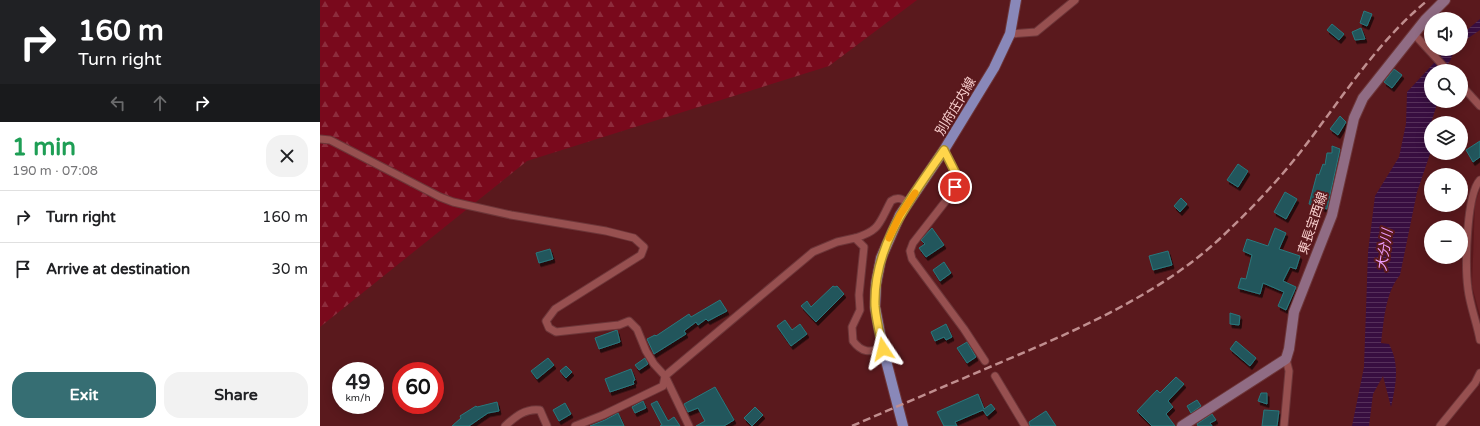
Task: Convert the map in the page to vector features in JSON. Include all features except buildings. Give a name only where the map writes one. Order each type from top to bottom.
[{"type":"main road","name":"別府庄内線","points":[[903,426],[883,349],[875,307],[878,271],[881,258],[890,235],[908,203],[944,150],[994,68],[1010,34],[1016,0]]},
{"type":"main road","name":"東長宝西線","points":[[1286,359],[1290,349],[1294,312],[1332,215],[1354,118],[1363,98],[1414,34],[1445,0]]},
{"type":"main road","points":[[1182,426],[1286,359]]},
{"type":"street","points":[[1010,34],[1036,32],[1075,0]]},
{"type":"street","points":[[1414,34],[1442,64]]},
{"type":"street","points":[[1468,93],[1480,106]]},
{"type":"street","points":[[320,139],[330,140],[452,202],[511,215],[606,231],[634,238],[644,247],[641,255],[555,308],[546,321],[549,328],[556,332],[619,325],[630,322],[637,329],[654,364],[665,376],[689,426]]},
{"type":"street","points":[[944,150],[957,176],[955,187],[913,244],[910,251],[912,259],[964,329],[985,361]]},
{"type":"street","points":[[1480,180],[1474,190],[1470,206],[1466,264],[1468,290],[1480,340]]},
{"type":"street","points":[[575,426],[603,415],[663,386],[665,376],[813,252],[837,242],[870,234],[874,230],[891,201],[895,198],[908,203]]},
{"type":"street","points":[[855,238],[864,247],[864,253],[859,295],[860,310],[852,327],[851,334],[853,341],[864,351],[871,352],[883,349]]},
{"type":"street","points":[[1284,426],[1289,371],[1286,359]]},
{"type":"street","points":[[1440,426],[1475,383],[1480,373]]},
{"type":"street","points":[[995,376],[1025,426]]},
{"type":"street","points":[[505,426],[515,417],[534,409],[540,410],[546,426]]},
{"type":"shaded area","points":[[1480,189],[1480,315],[1472,286],[1475,204]]},
{"type":"green space","points":[[320,0],[917,0],[829,66],[527,161],[320,327]]},
{"type":"water","points":[[1480,19],[1480,30],[1468,38],[1468,29]]},
{"type":"water","points":[[1440,56],[1452,56],[1448,64],[1433,64]]},
{"type":"water","name":"大分川","points":[[1424,74],[1424,108],[1436,108],[1433,116],[1424,116],[1424,160],[1428,160],[1417,192],[1400,275],[1391,290],[1384,317],[1381,343],[1389,344],[1395,359],[1396,375],[1394,390],[1391,407],[1383,376],[1373,394],[1369,426],[1352,426],[1364,367],[1368,252],[1375,196],[1399,157],[1406,124],[1407,92]]},
{"type":"railway","points":[[852,426],[1075,330],[1130,302],[1183,268],[1208,249],[1231,228],[1270,188],[1297,157],[1377,51],[1393,33],[1428,0]]},
{"type":"slow traffic","points":[[889,238],[900,215],[915,193]]},
{"type":"route","points":[[883,349],[875,307],[876,284],[881,258],[890,235],[900,215],[944,150],[957,176],[955,187]]}]
